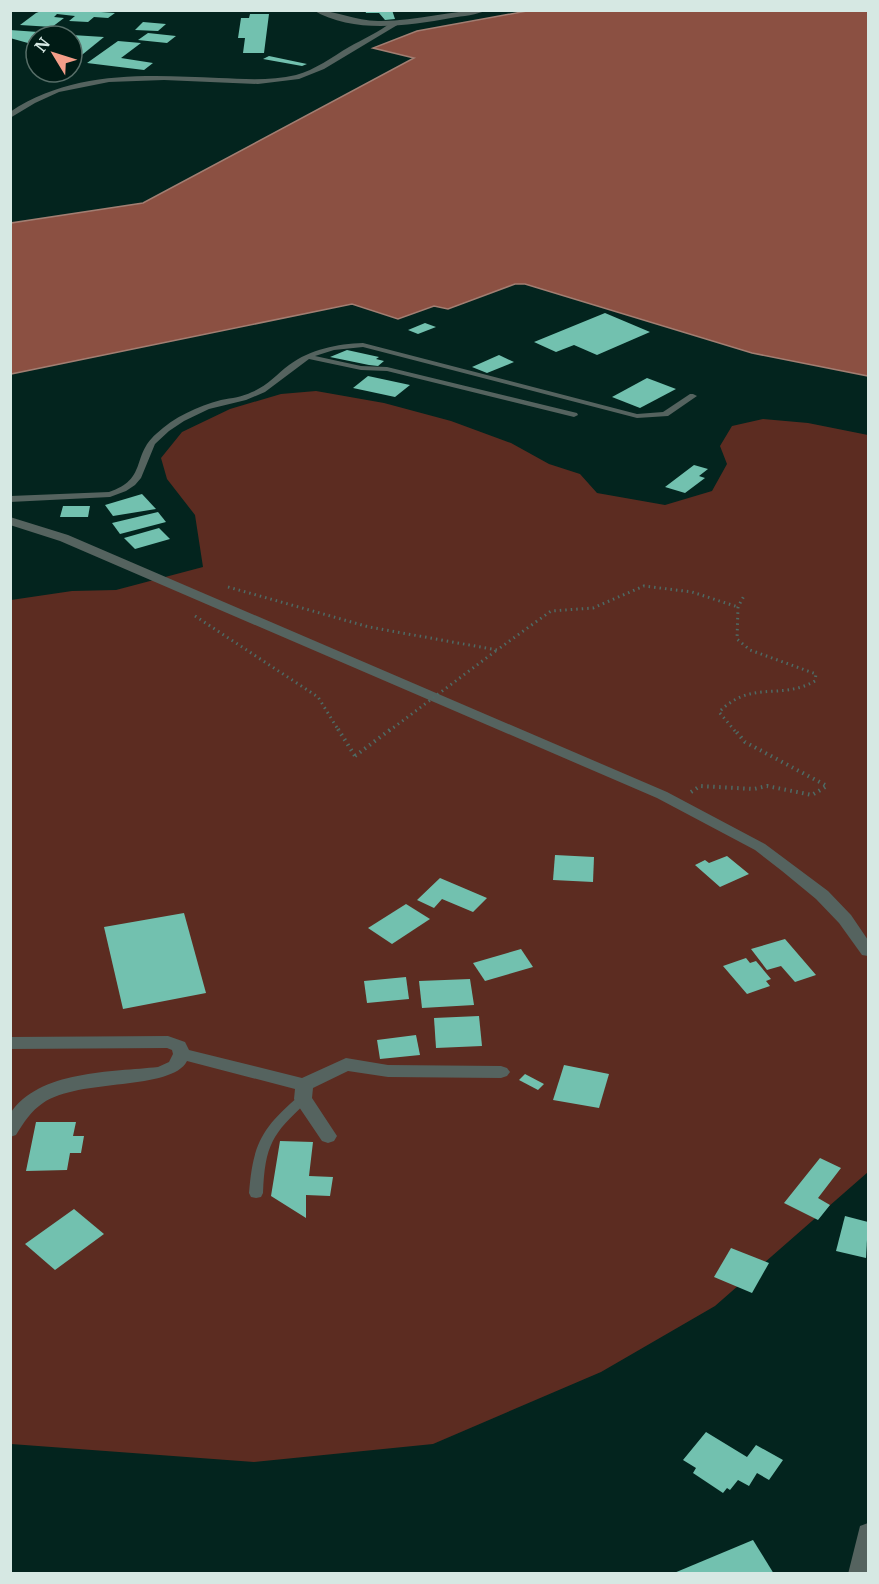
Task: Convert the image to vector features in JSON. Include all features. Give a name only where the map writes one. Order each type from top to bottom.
[{"type":"street","points":[[316,10],[346,22],[395,24],[484,10]]},
{"type":"street","points":[[10,116],[29,102],[62,89],[111,80],[137,77],[263,81],[298,77],[316,71],[395,24]]},
{"type":"street","points":[[10,521],[50,532],[676,802],[760,847],[788,867],[830,903],[868,951]]},
{"type":"street","points":[[10,1043],[168,1042],[179,1046],[182,1054],[176,1066],[161,1073],[61,1086],[21,1111],[10,1130]]},
{"type":"street","points":[[182,1054],[304,1092],[328,1136]]},
{"type":"street","points":[[304,1092],[346,1064],[388,1071],[501,1072]]},
{"type":"street","points":[[859,1574],[868,1533]]},
{"type":"lane","points":[[10,499],[110,494],[124,490],[138,478],[148,449],[157,436],[198,411],[250,397],[274,385],[293,365],[334,346],[363,345],[637,416],[665,414],[693,396]]},
{"type":"lane","points":[[309,357],[361,368],[387,369],[574,415]]},
{"type":"lane","points":[[256,1193],[257,1156],[272,1125],[304,1092]]},
{"type":"path","points":[[191,613],[318,697],[355,756],[551,611],[592,608],[644,586],[692,592],[738,607]]},
{"type":"path","points":[[227,587],[369,627],[497,650]]},
{"type":"path","points":[[676,802],[700,786],[754,789],[767,786],[812,795],[827,786],[745,742],[719,712],[736,696],[755,690],[799,690],[815,681],[816,674],[770,659],[750,650],[737,639],[738,607],[745,594]]},
{"type":"shaded area","points":[[527,11],[868,11],[868,376],[752,353],[525,284],[515,284],[448,309],[434,306],[398,319],[352,304],[11,374],[11,223],[143,203],[414,58],[373,48],[417,31]]},
{"type":"shaded area","points":[[316,391],[384,403],[451,421],[511,443],[549,464],[580,474],[597,493],[665,505],[712,491],[727,464],[720,446],[732,426],[763,419],[808,423],[868,435],[868,1172],[715,1306],[601,1372],[433,1444],[254,1462],[11,1444],[11,600],[72,591],[116,590],[203,567],[195,515],[167,479],[161,458],[182,432],[230,409],[281,394]]},
{"type":"building","points":[[44,10],[102,10],[101,12],[115,13],[108,18],[94,17],[88,22],[69,21],[75,16],[57,14],[54,17],[64,18],[56,24],[20,25]]},
{"type":"building","points":[[365,10],[392,10],[395,19],[385,20],[379,13],[366,13]]},
{"type":"building","points":[[250,14],[269,14],[264,53],[243,53],[245,38],[238,38],[241,18],[249,18]]},
{"type":"building","points":[[143,22],[166,24],[158,31],[135,30]]},
{"type":"building","points":[[10,30],[24,31],[24,42],[10,38]]},
{"type":"building","points":[[148,33],[176,36],[167,43],[138,40]]},
{"type":"building","points":[[84,36],[104,37],[84,53]]},
{"type":"building","points":[[118,41],[141,43],[121,58],[153,63],[144,70],[87,63]]},
{"type":"building","points":[[269,56],[307,64],[302,66],[263,59]]},
{"type":"building","points":[[605,313],[650,332],[597,355],[574,345],[556,352],[534,342]]},
{"type":"building","points":[[425,323],[436,327],[418,334],[408,330]]},
{"type":"building","points":[[347,350],[379,357],[376,359],[384,361],[378,366],[330,357]]},
{"type":"building","points":[[499,355],[514,362],[487,373],[472,367]]},
{"type":"building","points":[[368,376],[410,385],[395,397],[353,388]]},
{"type":"building","points":[[647,378],[676,389],[640,408],[612,397]]},
{"type":"building","points":[[694,465],[708,469],[699,476],[705,478],[685,493],[665,487]]},
{"type":"building","points":[[142,494],[156,509],[113,516],[105,505]]},
{"type":"building","points":[[63,506],[90,506],[88,517],[60,517]]},
{"type":"building","points":[[158,512],[166,522],[120,534],[112,523]]},
{"type":"building","points":[[159,528],[170,539],[135,549],[124,538]]},
{"type":"building","points":[[555,855],[594,857],[593,882],[553,880]]},
{"type":"building","points":[[727,856],[749,874],[720,887],[695,865],[705,860],[709,863]]},
{"type":"building","points":[[440,878],[487,898],[473,912],[442,899],[434,908],[417,900]]},
{"type":"building","points":[[406,904],[430,919],[392,944],[368,928]]},
{"type":"building","points":[[184,913],[206,993],[123,1009],[104,927]]},
{"type":"building","points":[[785,939],[816,975],[795,982],[781,966],[767,970],[751,949]]},
{"type":"building","points":[[521,949],[533,967],[485,981],[473,963]]},
{"type":"building","points":[[746,958],[750,963],[756,961],[771,979],[766,981],[770,986],[747,994],[723,966]]},
{"type":"building","points":[[406,977],[409,999],[367,1003],[364,981]]},
{"type":"building","points":[[470,979],[474,1005],[422,1008],[419,981]]},
{"type":"building","points":[[479,1016],[482,1046],[436,1048],[434,1018]]},
{"type":"building","points":[[416,1035],[420,1055],[380,1059],[377,1040]]},
{"type":"building","points":[[564,1065],[609,1074],[599,1108],[553,1100]]},
{"type":"building","points":[[525,1074],[544,1084],[538,1090],[519,1080]]},
{"type":"building","points":[[36,1122],[76,1122],[73,1136],[84,1136],[81,1153],[70,1153],[67,1170],[26,1171]]},
{"type":"building","points":[[280,1141],[313,1142],[309,1176],[333,1177],[330,1196],[306,1195],[306,1218],[271,1196]]},
{"type":"building","points":[[820,1158],[841,1168],[818,1198],[830,1205],[818,1220],[784,1203]]},
{"type":"building","points":[[74,1209],[104,1234],[55,1270],[25,1244]]},
{"type":"building","points":[[845,1216],[868,1222],[866,1258],[836,1251]]},
{"type":"building","points":[[731,1248],[769,1263],[752,1293],[714,1277]]},
{"type":"building","points":[[706,1432],[747,1457],[756,1445],[783,1460],[769,1480],[757,1473],[749,1486],[738,1480],[730,1490],[727,1488],[723,1493],[693,1473],[696,1468],[683,1460]]},
{"type":"building","points":[[753,1540],[774,1574],[674,1574],[674,1573]]}]
